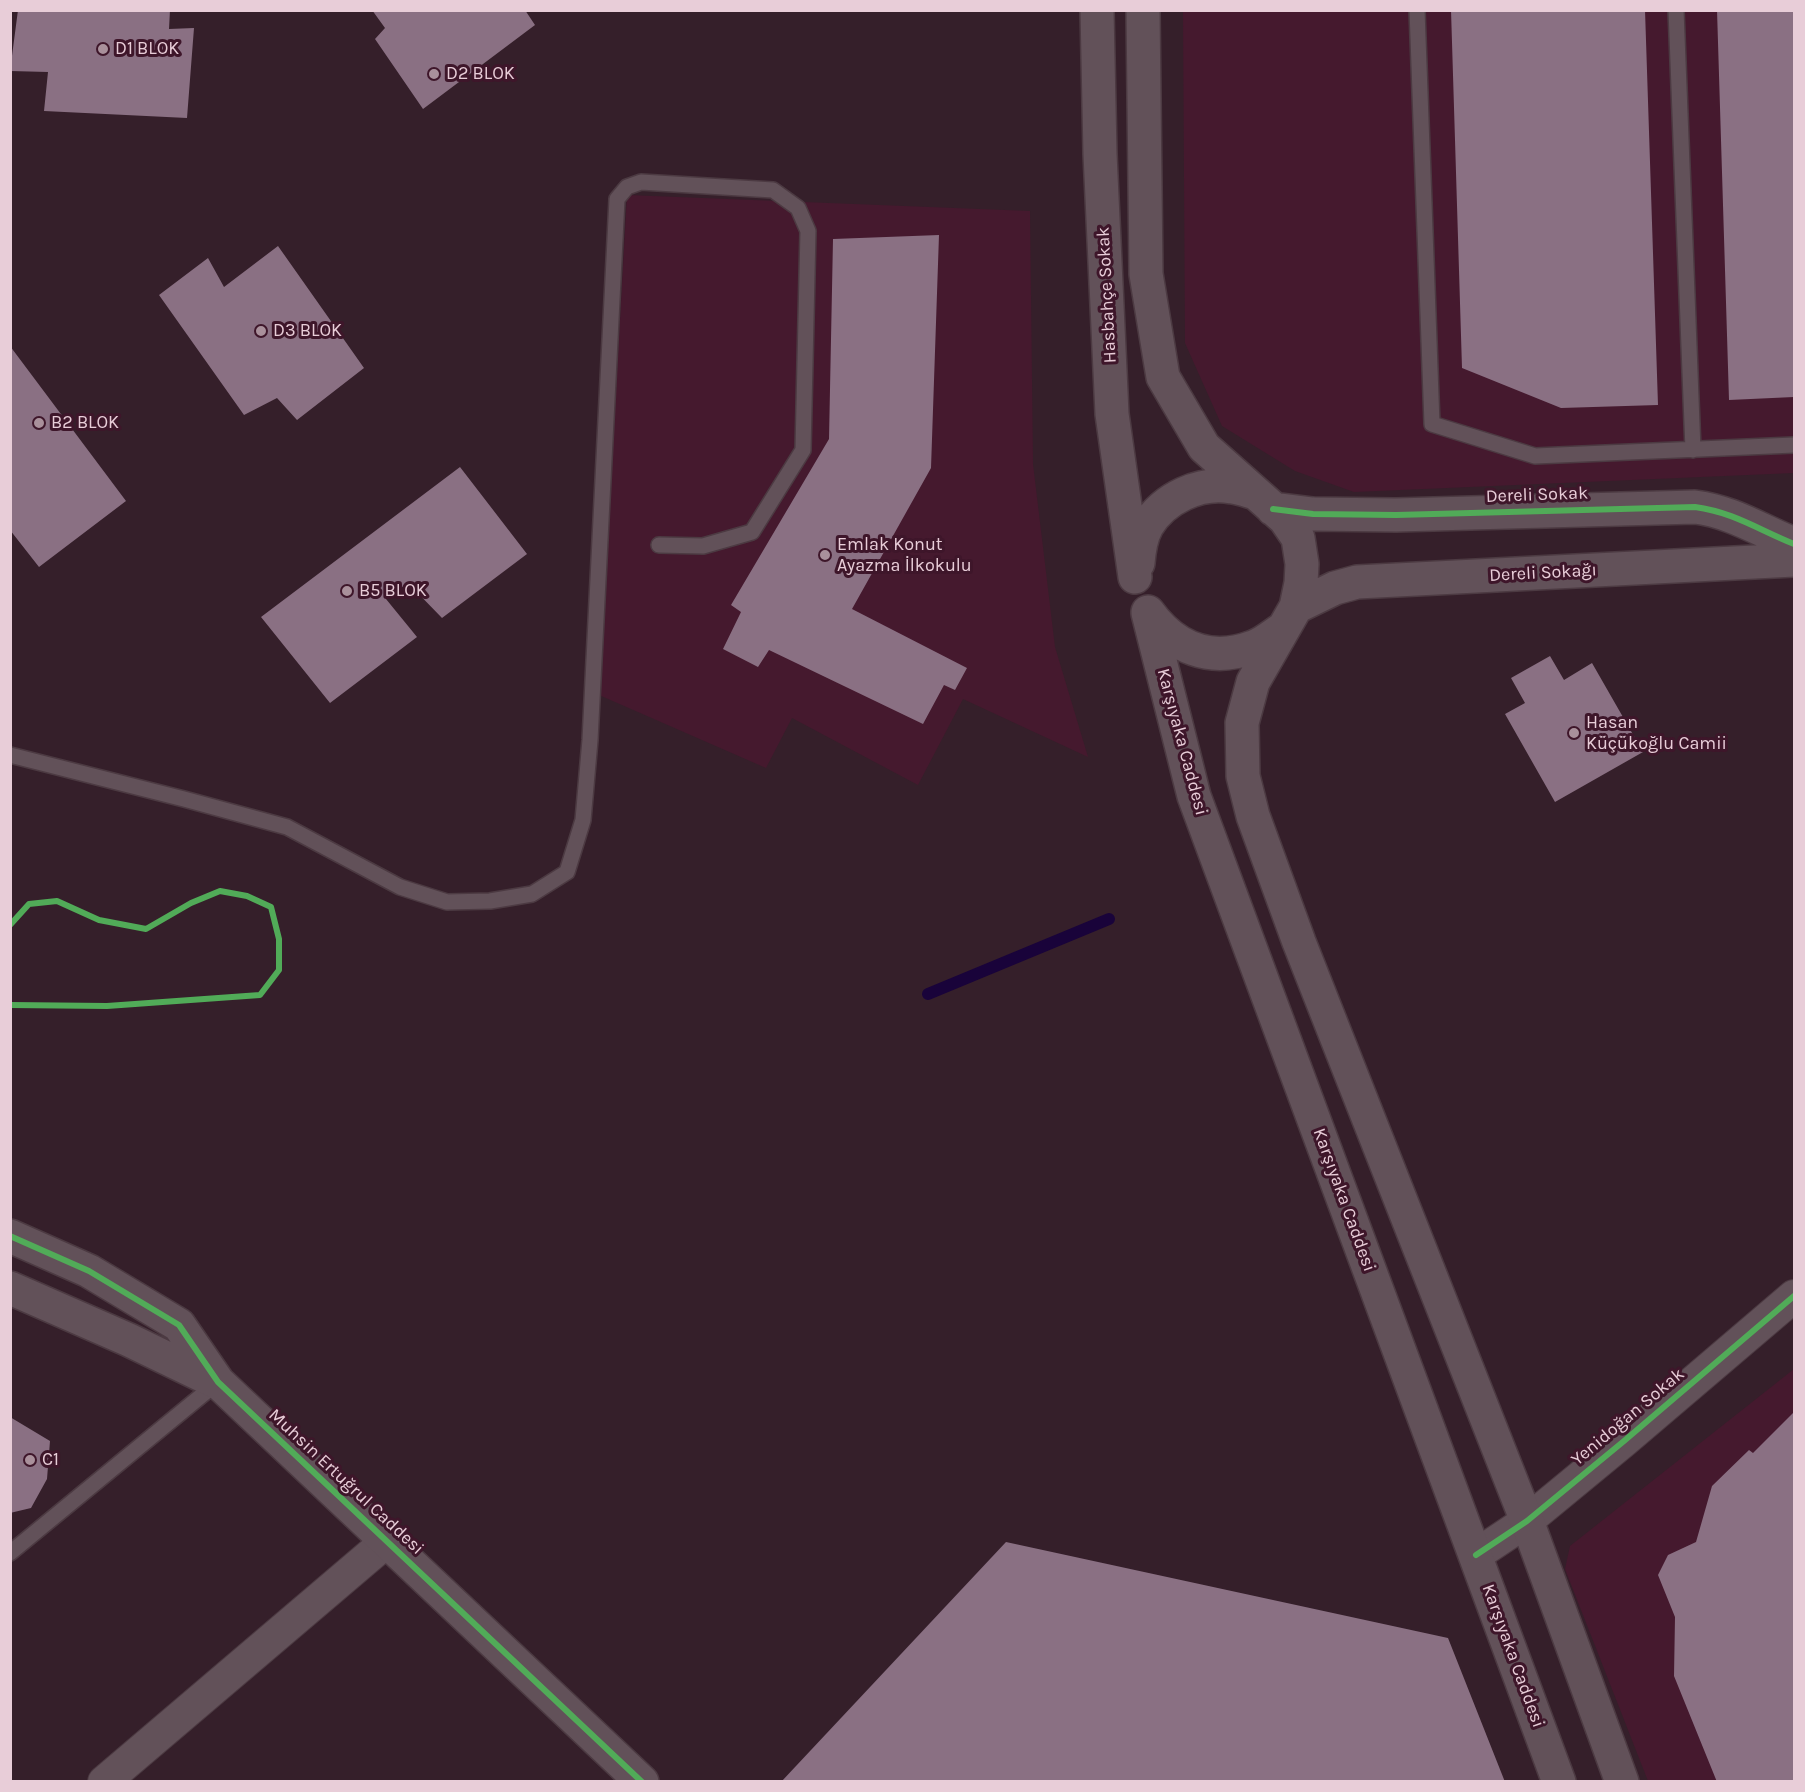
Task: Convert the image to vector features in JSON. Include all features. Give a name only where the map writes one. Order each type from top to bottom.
[{"type":"main road","name":"Hasbahçe Sokak","points":[[1097,10],[1100,154],[1113,414],[1136,577]]},
{"type":"main road","points":[[1143,10],[1146,274],[1163,377],[1204,447],[1285,519],[1298,538],[1302,564],[1301,583],[1288,618],[1253,682],[1242,723],[1243,776],[1253,816],[1299,942],[1527,1521],[1622,1782]]},
{"type":"main road","points":[[1264,501],[1231,486],[1207,486],[1184,493],[1162,508],[1148,526],[1140,546],[1136,577],[1148,613],[1166,633],[1192,650],[1223,655],[1255,647],[1288,618]]},
{"type":"main road","name":"Dereli Sokak","points":[[1264,501],[1313,514],[1396,515],[1695,507],[1716,510],[1733,516],[1794,544]]},
{"type":"main road","name":"Dereli Sokağı","points":[[1288,618],[1335,588],[1357,582],[1794,560]]},
{"type":"main road","name":"Karşıyaka Caddesi","points":[[1148,613],[1194,796],[1559,1782]]},
{"type":"main road","name":"Muhsin Ertuğrul Caddesi","points":[[10,1236],[89,1271],[179,1325],[218,1382],[642,1782]]},
{"type":"main road","name":"Muhsin Ertuğrul Caddesi","points":[[10,1288],[218,1382]]},
{"type":"street","name":"Yenidoğan Sokak","points":[[1476,1555],[1527,1521],[1794,1296]]},
{"type":"street","points":[[104,1782],[387,1541]]},
{"type":"lane","points":[[1417,10],[1432,424],[1535,456],[1794,446]]},
{"type":"lane","points":[[1676,10],[1693,450]]},
{"type":"lane","points":[[10,755],[287,827],[400,887],[447,902],[489,901],[532,894],[567,872],[583,820],[590,740],[617,199],[627,187],[641,182],[773,190],[798,208],[808,231],[803,450],[752,532],[703,546],[659,545]]},
{"type":"lane","points":[[10,1552],[218,1382]]},
{"type":"shaded area","points":[[1183,11],[1794,11],[1794,473],[1354,492],[1295,471],[1222,426],[1185,343]]},
{"type":"shaded area","name":"Emlak Konut Ayazma İlkokulu","points":[[627,195],[1030,211],[1033,464],[1055,647],[1088,757],[963,699],[918,785],[792,718],[766,768],[599,695]]},
{"type":"shaded area","points":[[1794,1369],[1794,1781],[1648,1781],[1565,1569],[1570,1546]]},
{"type":"building","name":"D1 BLOK","points":[[18,10],[170,10],[169,29],[194,28],[187,118],[44,111],[48,72],[10,71]]},
{"type":"building","name":"D2 BLOK","points":[[372,10],[525,10],[535,25],[423,109],[375,39],[385,28]]},
{"type":"building","points":[[1451,10],[1645,10],[1658,405],[1561,408],[1462,368]]},
{"type":"building","points":[[1717,10],[1794,10],[1794,397],[1729,400]]},
{"type":"building","points":[[939,235],[931,468],[852,609],[967,668],[955,690],[944,685],[923,724],[769,650],[758,667],[723,649],[741,612],[731,605],[829,439],[833,239]]},
{"type":"building","name":"D3 BLOK","points":[[278,246],[364,368],[297,420],[277,398],[244,415],[159,295],[208,258],[224,287]]},
{"type":"building","name":"B2 BLOK","points":[[10,346],[126,501],[39,567],[10,530]]},
{"type":"building","name":"B5 BLOK","points":[[460,467],[527,554],[442,618],[408,583],[386,599],[417,637],[330,703],[261,617]]},
{"type":"building","name":"Hasan Küçükoğlu Camii","points":[[1550,656],[1564,680],[1592,663],[1643,752],[1555,802],[1505,714],[1525,703],[1511,678]]},
{"type":"building","points":[[1794,1412],[1794,1782],[1717,1782],[1674,1676],[1675,1617],[1658,1575],[1668,1555],[1696,1542],[1712,1486],[1749,1450],[1753,1453]]},
{"type":"building","name":"C1","points":[[10,1417],[50,1441],[47,1479],[31,1508],[10,1513]]},
{"type":"building","points":[[1006,1542],[1448,1638],[1505,1782],[781,1782]]},
{"type":"waterway","points":[[928,994],[1109,919]]},
{"type":"cycle path","points":[[1273,509],[1313,514],[1396,515],[1695,507],[1734,517],[1794,544]]},
{"type":"cycle path","points":[[10,925],[29,904],[57,901],[99,920],[146,929],[191,903],[220,891],[247,896],[271,907],[279,939],[279,970],[260,995],[107,1006],[10,1005]]},
{"type":"cycle path","points":[[10,1236],[89,1271],[179,1325],[218,1382],[642,1782]]},
{"type":"cycle path","points":[[1476,1555],[1527,1521],[1794,1296]]},
{"type":"place","name":"D1 BLOK","points":[[103,49]]},
{"type":"place","name":"D2 BLOK","points":[[434,74]]},
{"type":"place","name":"D3 BLOK","points":[[261,331]]},
{"type":"place","name":"B2 BLOK","points":[[39,423]]},
{"type":"place","name":"Emlak Konut Ayazma İlkokulu","points":[[825,555]]},
{"type":"place","name":"B5 BLOK","points":[[347,591]]},
{"type":"place","name":"Hasan Küçükoğlu Camii","points":[[1574,733]]},
{"type":"place","name":"C1","points":[[30,1460]]}]
